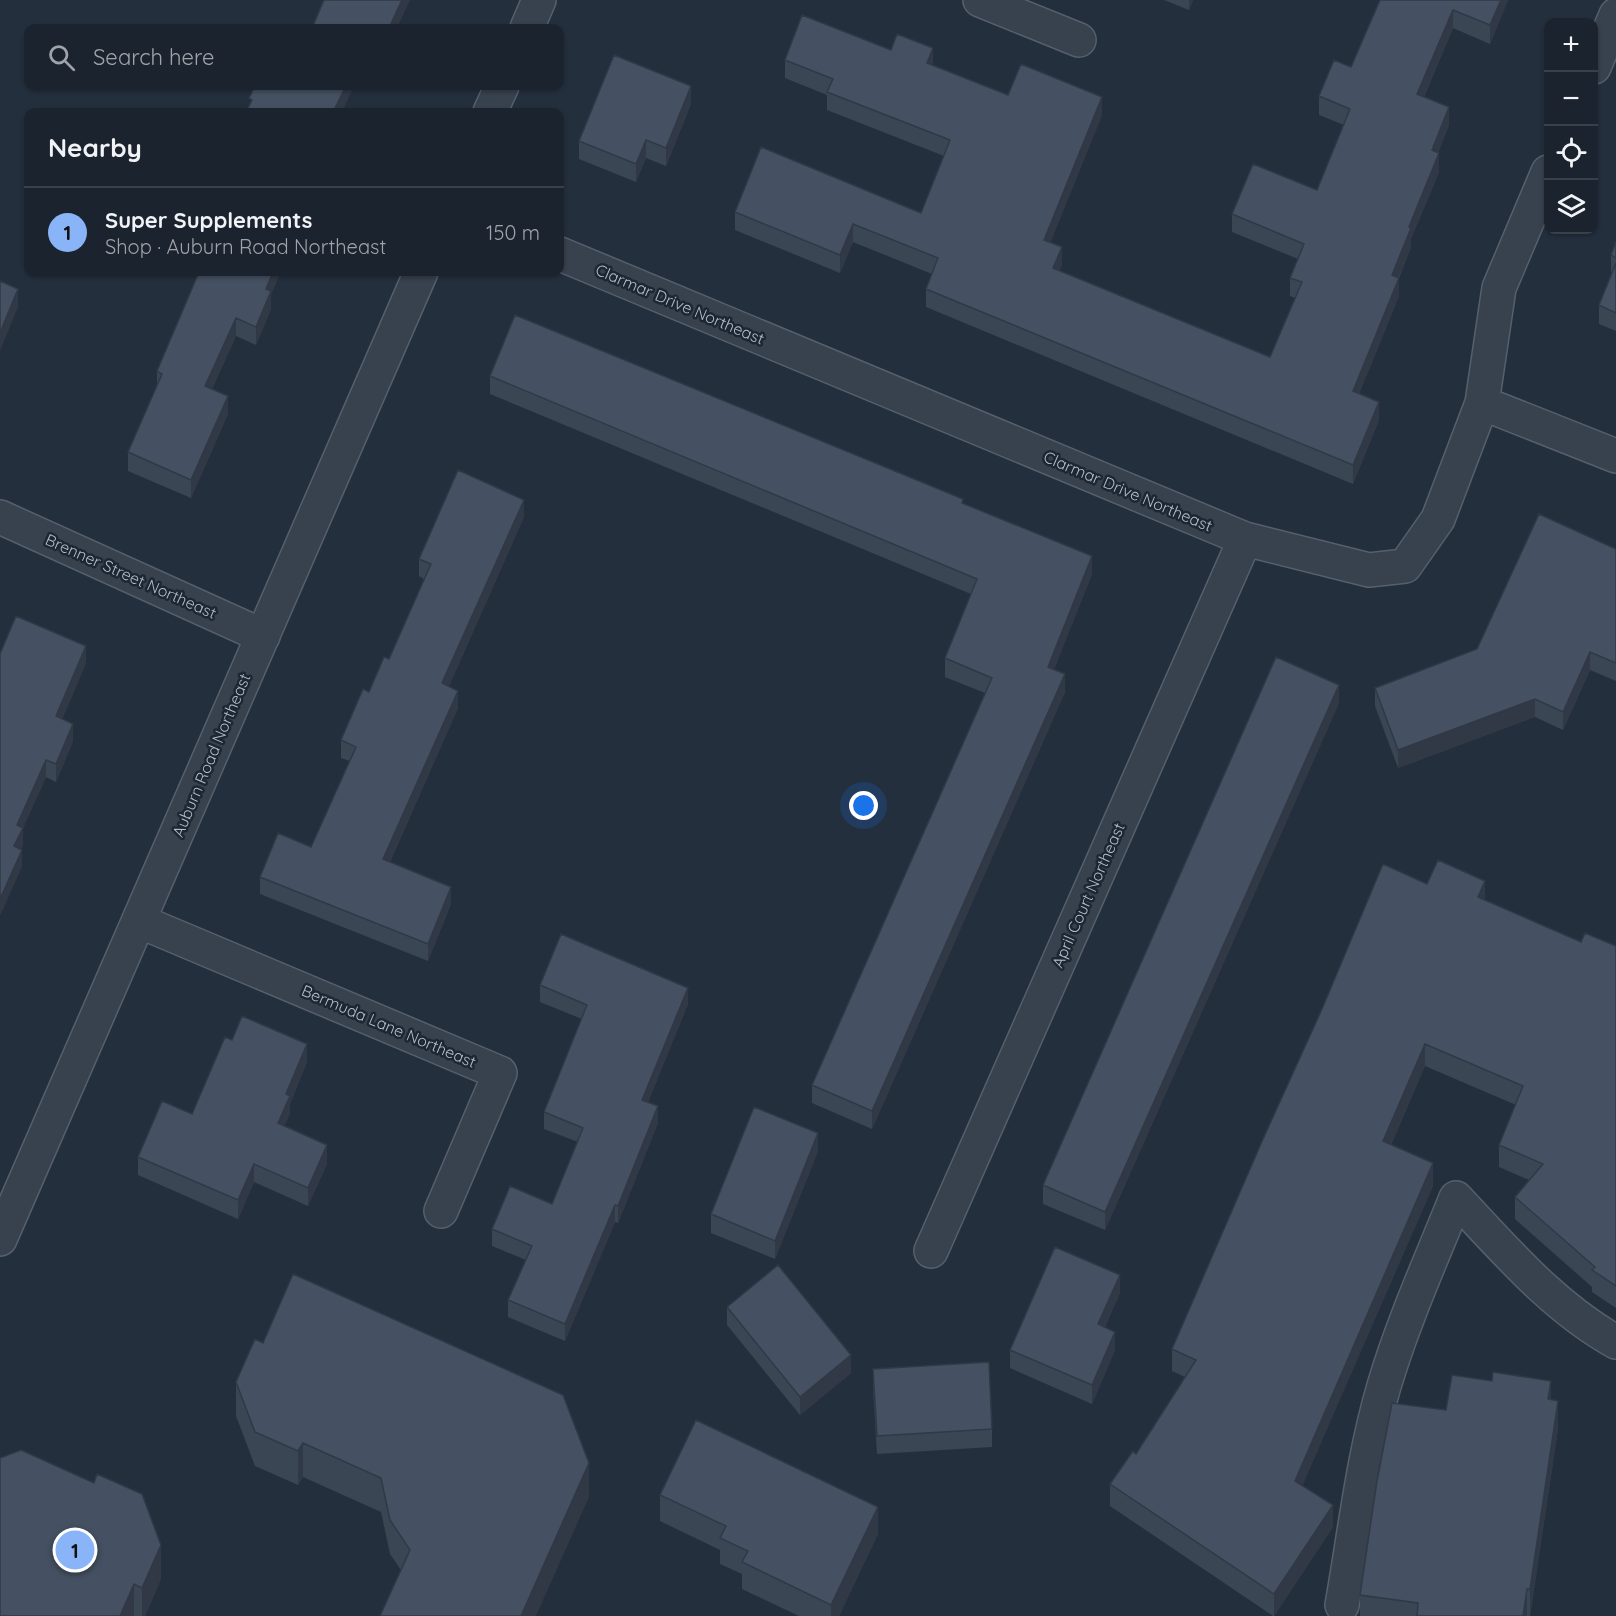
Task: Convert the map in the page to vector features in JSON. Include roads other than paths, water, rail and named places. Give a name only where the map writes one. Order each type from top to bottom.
[{"type":"street","points":[[529,24],[539,0]]},
{"type":"street","points":[[980,0],[1079,40]]},
{"type":"street","points":[[1598,56],[1616,15]]},
{"type":"street","points":[[492,108],[500,90]]},
{"type":"street","name":"Clarmar Drive Northeast","points":[[564,256],[1245,539],[1369,570],[1405,566],[1438,519],[1482,403],[1499,288],[1545,180]]},
{"type":"street","name":"Auburn Road Northeast","points":[[0,1239],[419,276]]},
{"type":"street","points":[[1482,403],[1616,456]]},
{"type":"street","name":"Brenner Street Northeast","points":[[0,517],[263,636]]},
{"type":"street","name":"April Court Northeast","points":[[931,1251],[1245,539]]},
{"type":"street","name":"Bermuda Lane Northeast","points":[[139,921],[500,1073],[441,1211]]},
{"type":"street","points":[[1342,1605],[1370,1442],[1384,1385],[1456,1198],[1546,1292],[1603,1335],[1616,1342]]},
{"type":"place","name":"Super Supplements","points":[[75,1550]]}]
